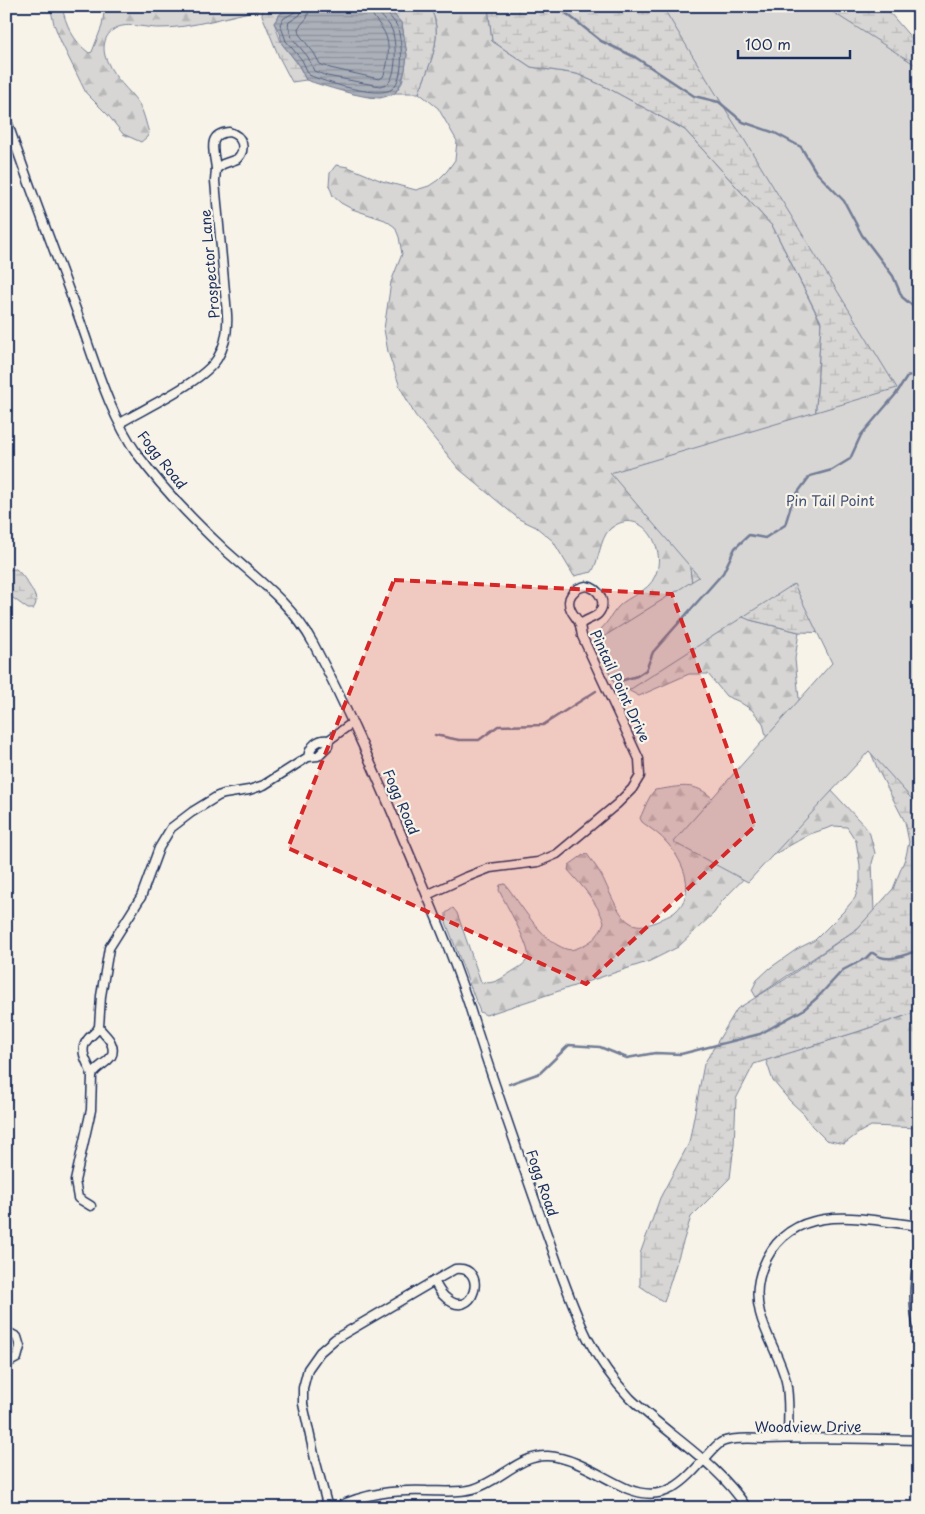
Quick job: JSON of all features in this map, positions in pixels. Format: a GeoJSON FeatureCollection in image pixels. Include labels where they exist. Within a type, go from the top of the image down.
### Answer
{"type":"FeatureCollection","features":[{"type":"Feature","properties":{"kind":"street","name":"Fogg Road"},"geometry":{"type":"LineString","coordinates":[[6,118],[95,362],[120,422],[142,460],[179,502],[220,545],[281,599],[298,620],[323,663],[352,723],[427,895],[466,996],[504,1114],[570,1297],[588,1339],[614,1379],[630,1397],[726,1480],[747,1508]]}},
{"type":"Feature","properties":{"kind":"street","name":"Prospector Lane"},"geometry":{"type":"LineString","coordinates":[[120,422],[198,377],[212,366],[222,349],[226,335],[227,314],[215,181],[216,169],[212,149],[214,140],[223,133],[235,134],[242,143],[241,155],[235,161],[223,164],[216,169]]}},
{"type":"Feature","properties":{"kind":"street","name":"Pintail Point Drive"},"geometry":{"type":"LineString","coordinates":[[427,895],[490,868],[538,862],[552,857],[563,850],[616,804],[637,781],[640,772],[640,758],[582,636],[580,624],[570,607],[570,598],[573,592],[578,588],[589,586],[601,596],[601,607],[595,616],[580,624]]}},
{"type":"Feature","properties":{"kind":"street"},"geometry":{"type":"LineString","coordinates":[[91,1206],[78,1198],[75,1182],[91,1110],[92,1075],[84,1058],[83,1051],[87,1040],[95,1034],[99,1027],[101,996],[109,948],[141,897],[160,848],[171,828],[214,799],[224,794],[249,790],[264,785],[308,756],[318,756],[325,751],[329,740],[352,723]]}},
{"type":"Feature","properties":{"kind":"street"},"geometry":{"type":"LineString","coordinates":[[308,756],[311,746],[323,739],[329,740]]}},
{"type":"Feature","properties":{"kind":"street"},"geometry":{"type":"LineString","coordinates":[[92,1075],[96,1069],[110,1059],[113,1051],[110,1041],[99,1027]]}},
{"type":"Feature","properties":{"kind":"street"},"geometry":{"type":"LineString","coordinates":[[788,1438],[786,1380],[762,1318],[758,1299],[760,1275],[770,1251],[794,1229],[819,1218],[846,1218],[919,1226]]}},
{"type":"Feature","properties":{"kind":"street"},"geometry":{"type":"LineString","coordinates":[[919,1246],[914,1295],[919,1332]]}},
{"type":"Feature","properties":{"kind":"street"},"geometry":{"type":"LineString","coordinates":[[328,1508],[303,1404],[303,1388],[308,1369],[320,1352],[335,1339],[452,1270],[463,1269],[472,1276],[474,1290],[472,1297],[466,1302],[455,1303],[443,1295],[434,1281]]}},
{"type":"Feature","properties":{"kind":"street"},"geometry":{"type":"LineString","coordinates":[[6,1331],[17,1337],[20,1347],[17,1358],[6,1364]]}},
{"type":"Feature","properties":{"kind":"street"},"geometry":{"type":"LineString","coordinates":[[919,1370],[919,1379]]}},
{"type":"Feature","properties":{"kind":"street","name":"Woodview Drive"},"geometry":{"type":"LineString","coordinates":[[335,1508],[367,1495],[385,1492],[474,1489],[490,1482],[519,1463],[536,1457],[545,1456],[563,1459],[635,1492],[653,1494],[679,1485],[689,1477],[719,1444],[727,1440],[788,1438],[919,1440]]}},
{"type":"Feature","properties":{"kind":"highlighted area"},"geometry":{"type":"Polygon","coordinates":[[[394,580],[672,594],[755,826],[586,984],[288,848],[394,580]]]}},
{"type":"Feature","properties":{"kind":"green space"},"geometry":{"type":"Polygon","coordinates":[[[50,6],[62,6],[71,32],[79,44],[89,53],[92,52],[102,26],[105,6],[148,6],[156,9],[162,6],[266,6],[263,9],[170,28],[123,26],[113,30],[107,36],[104,49],[110,68],[135,98],[142,111],[149,133],[141,142],[123,134],[108,115],[86,93],[61,42],[50,6]]]}},
{"type":"Feature","properties":{"kind":"green space"},"geometry":{"type":"Polygon","coordinates":[[[266,6],[295,6],[280,14],[274,23],[282,43],[296,61],[306,80],[292,82],[279,57],[262,15],[263,9],[266,6]]]}},
{"type":"Feature","properties":{"kind":"green space"},"geometry":{"type":"Polygon","coordinates":[[[387,6],[429,6],[434,17],[436,38],[434,49],[419,93],[395,93],[402,83],[407,55],[402,24],[387,6]]]}},
{"type":"Feature","properties":{"kind":"green space"},"geometry":{"type":"Polygon","coordinates":[[[429,6],[488,6],[492,41],[531,67],[577,74],[606,87],[685,130],[773,227],[821,323],[815,426],[698,546],[690,568],[692,583],[750,620],[799,632],[795,659],[802,728],[830,789],[869,831],[875,853],[872,863],[874,911],[858,928],[756,997],[752,990],[757,980],[770,968],[797,949],[815,940],[855,898],[860,881],[860,865],[856,841],[847,827],[834,826],[810,834],[759,863],[722,901],[714,913],[678,947],[650,961],[486,1015],[480,1012],[446,922],[446,913],[453,908],[457,913],[481,982],[489,983],[500,979],[523,965],[528,958],[526,945],[499,890],[500,885],[505,884],[532,921],[557,945],[568,950],[582,946],[596,936],[604,922],[584,888],[568,870],[569,865],[587,854],[602,876],[617,908],[629,922],[636,925],[647,925],[671,915],[682,904],[687,887],[686,878],[679,860],[668,844],[642,822],[640,818],[649,799],[655,790],[686,786],[700,790],[714,800],[767,740],[763,723],[752,710],[726,696],[708,674],[689,674],[639,696],[626,689],[598,640],[599,631],[622,603],[648,586],[655,576],[658,552],[648,532],[640,525],[630,522],[620,523],[606,534],[592,572],[574,576],[553,541],[536,527],[519,519],[459,469],[415,415],[400,387],[388,352],[384,329],[391,282],[402,254],[399,237],[395,227],[385,220],[352,209],[341,203],[333,196],[329,185],[330,173],[336,165],[348,167],[382,181],[416,190],[429,186],[438,180],[455,160],[457,141],[438,108],[419,93],[431,61],[436,38],[434,17],[429,6]]]}},
{"type":"Feature","properties":{"kind":"green space"},"geometry":{"type":"Polygon","coordinates":[[[488,6],[884,6],[919,47],[919,1011],[754,1064],[736,1099],[730,1178],[691,1217],[664,1302],[640,1286],[640,1254],[660,1198],[689,1143],[704,1064],[737,1009],[784,980],[858,928],[893,889],[906,856],[909,842],[905,822],[878,770],[870,750],[833,633],[799,632],[750,620],[718,607],[692,583],[690,568],[698,546],[815,426],[821,322],[773,227],[685,130],[606,87],[577,74],[531,67],[492,41],[488,6]]]}},
{"type":"Feature","properties":{"kind":"green space","name":"Pin Tail Point"},"geometry":{"type":"Polygon","coordinates":[[[662,6],[823,6],[919,67],[919,807],[869,751],[748,882],[673,842],[832,663],[794,584],[620,696],[595,642],[699,577],[610,473],[897,388],[662,6]]]}},
{"type":"Feature","properties":{"kind":"green space"},"geometry":{"type":"Polygon","coordinates":[[[16,569],[25,579],[36,598],[33,609],[28,609],[6,593],[6,570],[16,569]]]}},
{"type":"Feature","properties":{"kind":"green space"},"geometry":{"type":"Polygon","coordinates":[[[919,1011],[919,1128],[871,1126],[844,1144],[826,1140],[773,1081],[766,1060],[919,1011]]]}},
{"type":"Feature","properties":{"kind":"water"},"geometry":{"type":"Polygon","coordinates":[[[295,6],[387,6],[402,24],[407,55],[401,83],[395,93],[380,98],[363,96],[306,80],[298,63],[282,44],[280,33],[274,23],[280,14],[295,6]]]}},
{"type":"Feature","properties":{"kind":"waterway"},"geometry":{"type":"LineString","coordinates":[[557,6],[601,41],[635,57],[694,96],[719,102],[743,122],[775,133],[801,147],[816,172],[844,201],[862,235],[893,276],[902,297],[914,307],[919,322]]}},
{"type":"Feature","properties":{"kind":"waterway"},"geometry":{"type":"LineString","coordinates":[[617,682],[637,676],[646,670],[653,652],[723,573],[735,548],[749,535],[765,538],[785,525],[793,499],[810,476],[832,470],[850,459],[861,435],[896,394],[907,377],[919,372]]}},
{"type":"Feature","properties":{"kind":"waterway"},"geometry":{"type":"LineString","coordinates":[[435,735],[459,740],[479,740],[498,726],[543,725],[596,691]]}},
{"type":"Feature","properties":{"kind":"waterway"},"geometry":{"type":"LineString","coordinates":[[509,1084],[540,1073],[569,1045],[600,1047],[627,1058],[655,1053],[681,1054],[760,1034],[803,1010],[843,970],[866,958],[871,953],[884,958],[890,958],[919,950]]}}]}
